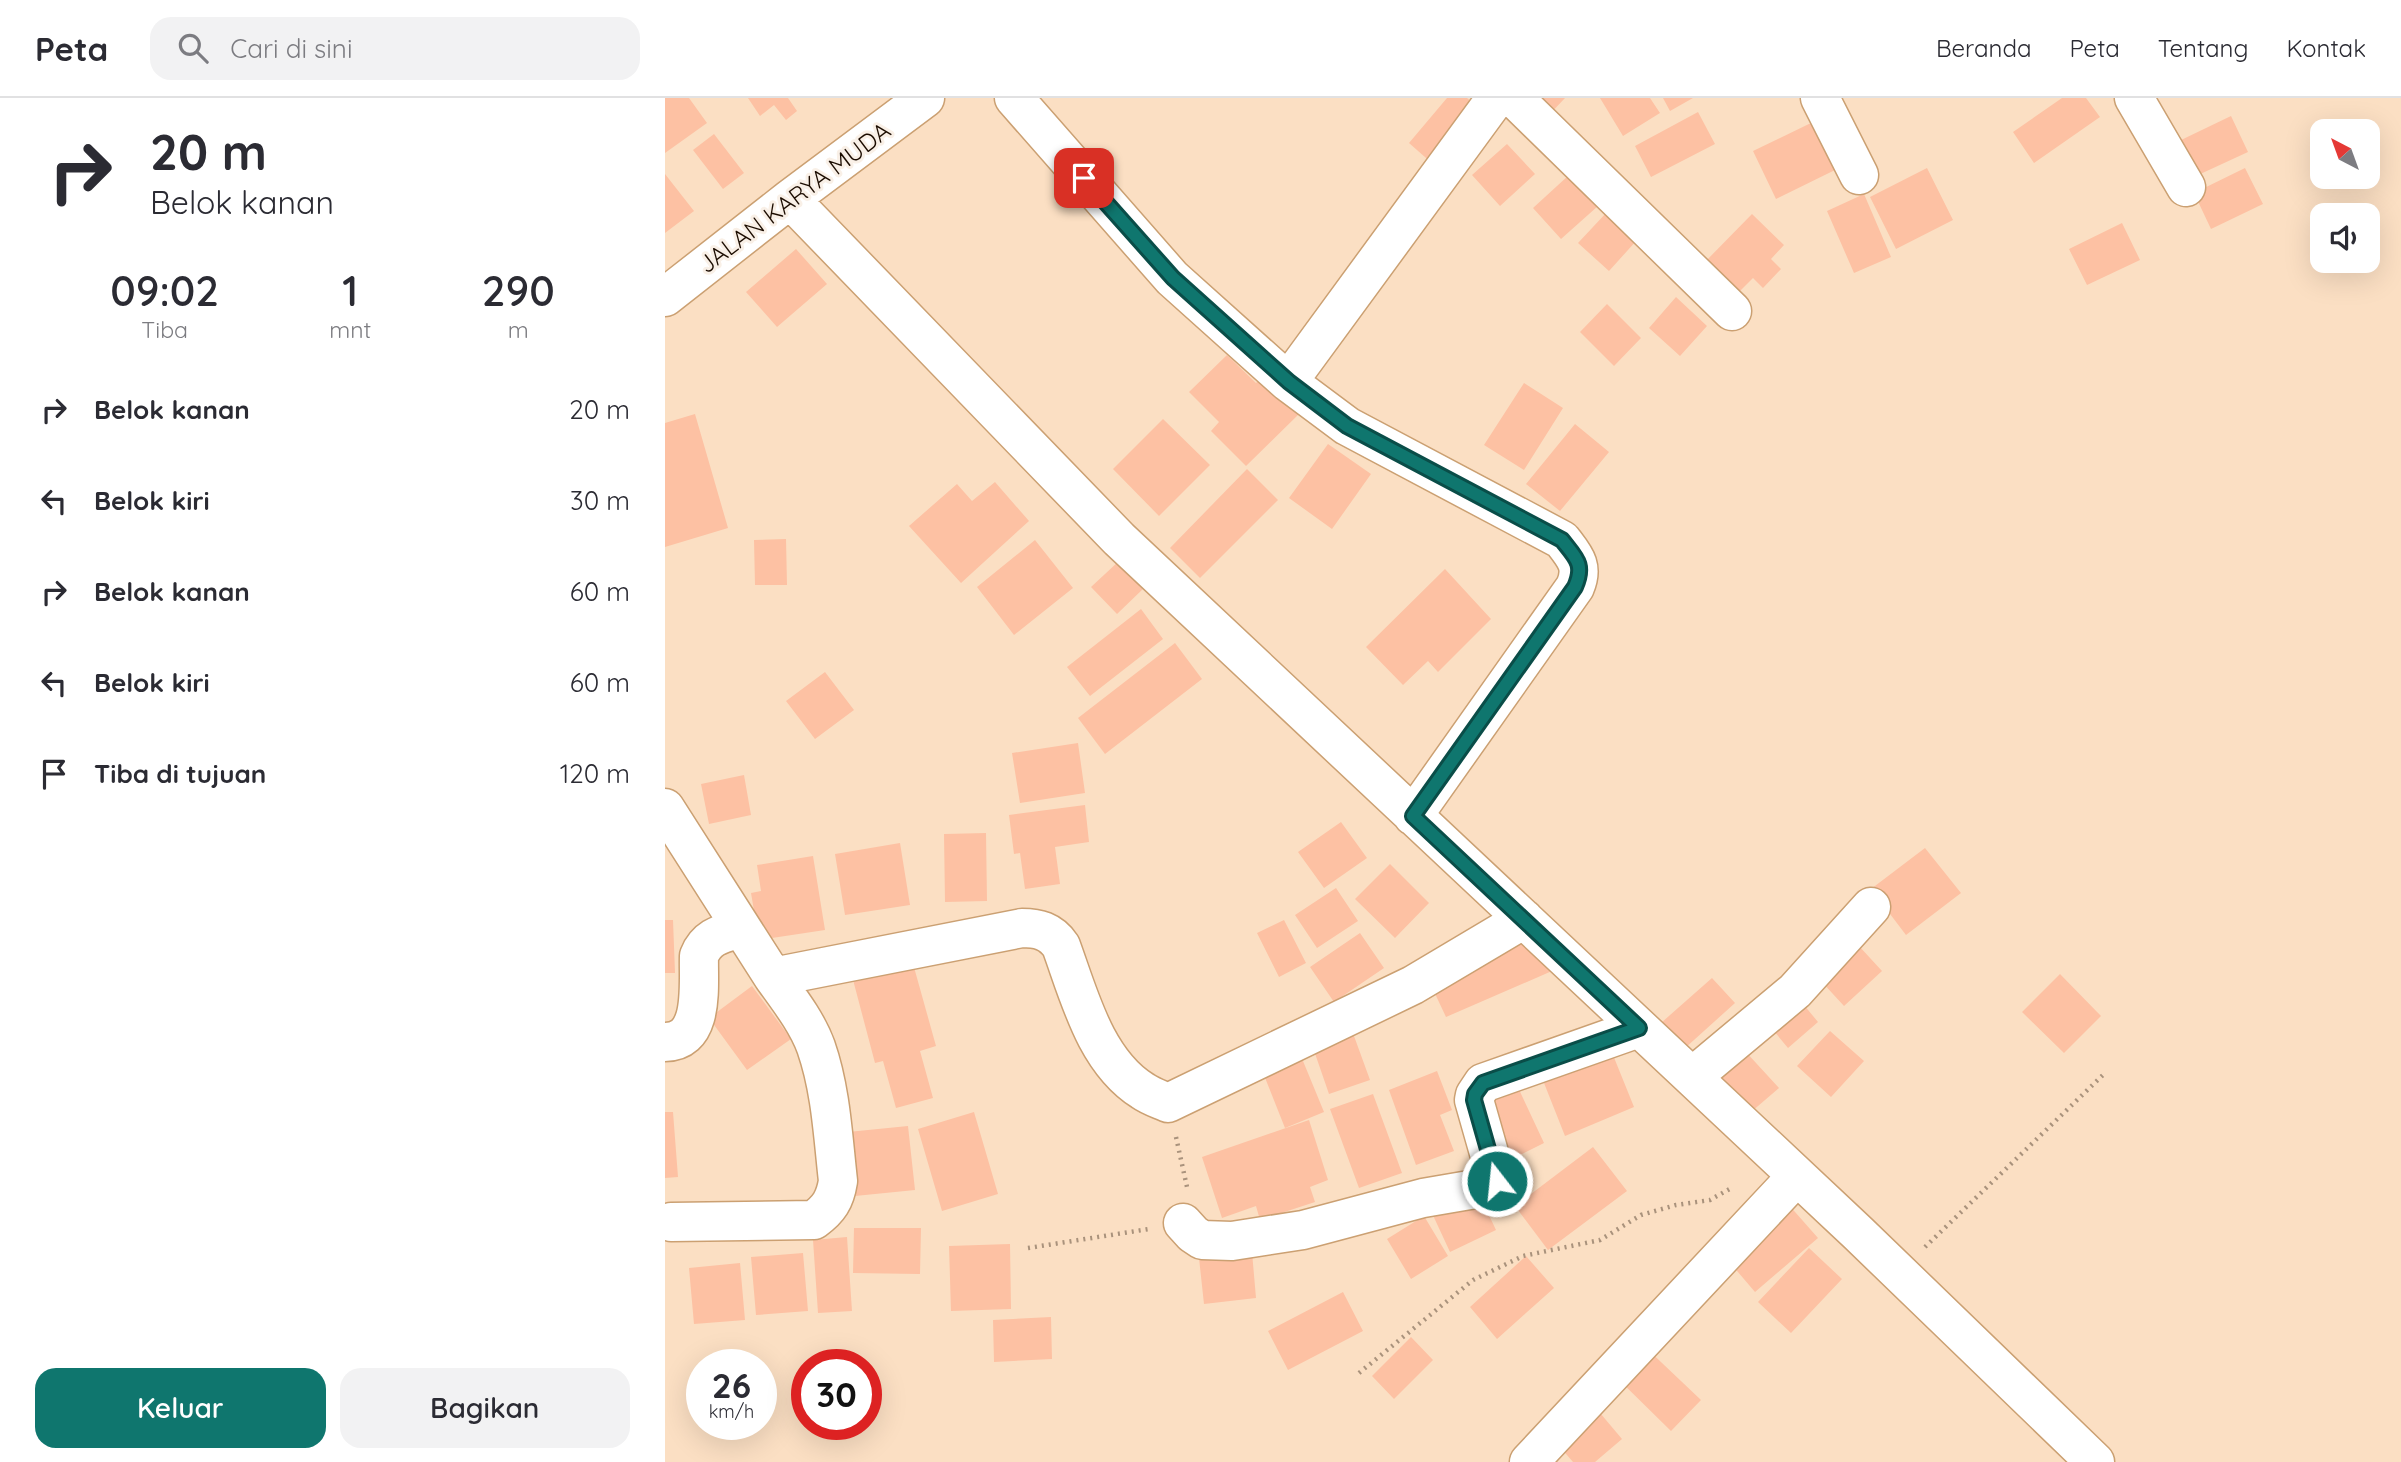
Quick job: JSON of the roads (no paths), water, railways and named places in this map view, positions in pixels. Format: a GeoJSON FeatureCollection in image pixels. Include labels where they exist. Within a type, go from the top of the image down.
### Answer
{"type":"FeatureCollection","features":[{"type":"Feature","properties":{"kind":"street","name":"JALAN KARYA MUDA"},"geometry":{"type":"LineString","coordinates":[[665,297],[925,98]]}},
{"type":"Feature","properties":{"kind":"street"},"geometry":{"type":"LineString","coordinates":[[1014,98],[1173,278],[1289,382],[1347,426],[1562,540],[1580,568],[1575,587],[1413,816]]}},
{"type":"Feature","properties":{"kind":"street"},"geometry":{"type":"LineString","coordinates":[[1289,382],[1496,98]]}},
{"type":"Feature","properties":{"kind":"street"},"geometry":{"type":"LineString","coordinates":[[1514,98],[1732,311]]}},
{"type":"Feature","properties":{"kind":"street"},"geometry":{"type":"LineString","coordinates":[[1820,98],[1860,174]]}},
{"type":"Feature","properties":{"kind":"street"},"geometry":{"type":"LineString","coordinates":[[2134,98],[2186,187]]}},
{"type":"Feature","properties":{"kind":"street"},"geometry":{"type":"LineString","coordinates":[[790,199],[1119,539],[1786,1165],[2095,1462]]}},
{"type":"Feature","properties":{"kind":"street"},"geometry":{"type":"LineString","coordinates":[[665,808],[796,1010],[815,1045],[828,1092],[838,1181],[830,1207],[814,1220],[671,1222]]}},
{"type":"Feature","properties":{"kind":"street"},"geometry":{"type":"LineString","coordinates":[[1692,1077],[1795,991],[1871,906]]}},
{"type":"Feature","properties":{"kind":"street"},"geometry":{"type":"LineString","coordinates":[[773,977],[1022,928],[1045,931],[1055,937],[1061,946],[1087,1015],[1106,1053],[1124,1076],[1143,1091],[1167,1102],[1413,985],[1524,919]]}},
{"type":"Feature","properties":{"kind":"street"},"geometry":{"type":"LineString","coordinates":[[665,1042],[674,1042],[686,1035],[693,1024],[697,1011],[699,956],[703,947],[716,935],[741,928]]}},
{"type":"Feature","properties":{"kind":"street"},"geometry":{"type":"LineString","coordinates":[[1183,1223],[1202,1240],[1231,1241],[1303,1230],[1423,1198],[1493,1186],[1497,1181],[1474,1100],[1478,1088],[1483,1083],[1639,1028]]}},
{"type":"Feature","properties":{"kind":"street"},"geometry":{"type":"LineString","coordinates":[[1529,1462],[1786,1165]]}}]}
